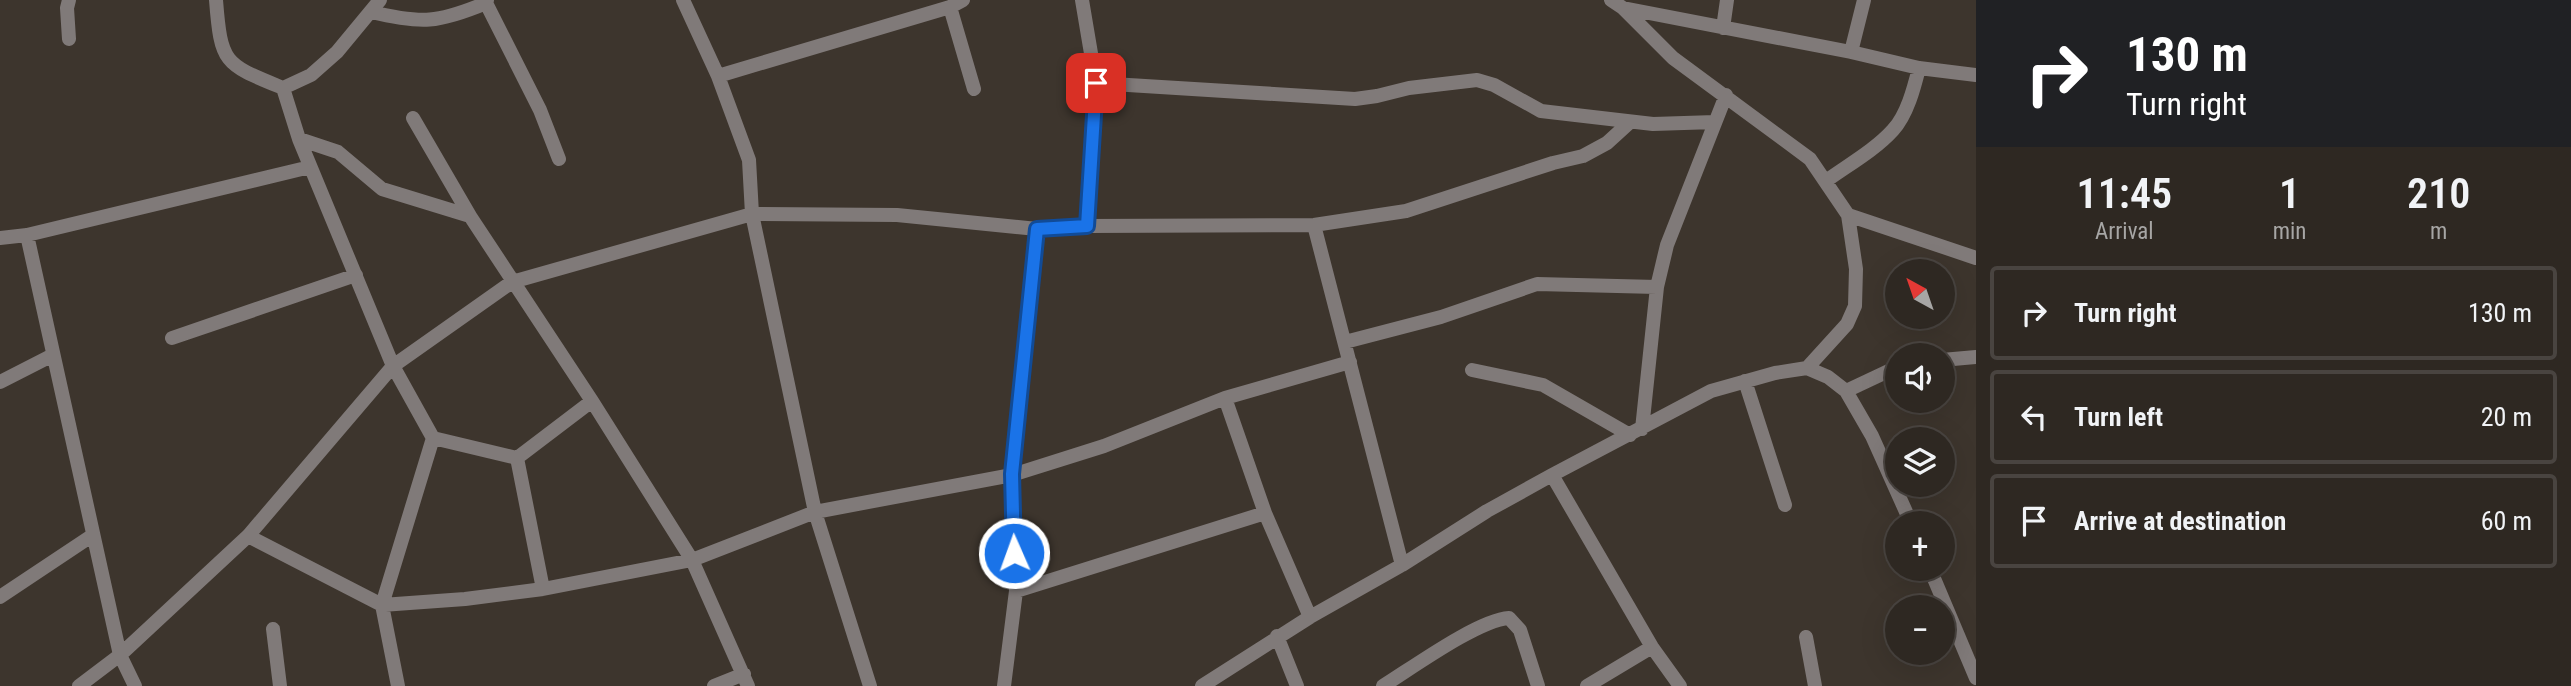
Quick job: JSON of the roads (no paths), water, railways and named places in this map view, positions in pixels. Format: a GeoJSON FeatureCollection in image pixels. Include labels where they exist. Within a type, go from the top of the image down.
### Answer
{"type":"FeatureCollection","features":[{"type":"Feature","properties":{"kind":"street"},"geometry":{"type":"LineString","coordinates":[[69,0],[69,40]]}},
{"type":"Feature","properties":{"kind":"street"},"geometry":{"type":"LineString","coordinates":[[216,0],[220,43],[230,62],[246,73],[283,88],[311,75],[337,52],[376,6],[418,21],[451,18],[486,1],[540,110],[559,159]]}},
{"type":"Feature","properties":{"kind":"street"},"geometry":{"type":"LineString","coordinates":[[683,0],[718,76],[749,160],[752,214],[815,512],[870,686]]}},
{"type":"Feature","properties":{"kind":"street"},"geometry":{"type":"LineString","coordinates":[[1083,0],[1096,83],[1087,226]]}},
{"type":"Feature","properties":{"kind":"street"},"geometry":{"type":"LineString","coordinates":[[1723,28],[1727,0]]}},
{"type":"Feature","properties":{"kind":"street"},"geometry":{"type":"LineString","coordinates":[[1851,52],[1864,0]]}},
{"type":"Feature","properties":{"kind":"street"},"geometry":{"type":"LineString","coordinates":[[718,76],[956,4],[974,89]]}},
{"type":"Feature","properties":{"kind":"street"},"geometry":{"type":"LineString","coordinates":[[1617,4],[1919,68],[1976,75]]}},
{"type":"Feature","properties":{"kind":"street"},"geometry":{"type":"LineString","coordinates":[[1617,4],[1673,58],[1810,159],[1848,215],[1856,269],[1855,306],[1847,324],[1808,368]]}},
{"type":"Feature","properties":{"kind":"street"},"geometry":{"type":"LineString","coordinates":[[1826,181],[1873,148],[1895,128],[1912,92],[1919,68]]}},
{"type":"Feature","properties":{"kind":"street"},"geometry":{"type":"LineString","coordinates":[[1096,83],[1354,99],[1409,88],[1477,80],[1541,111],[1653,124],[1715,122]]}},
{"type":"Feature","properties":{"kind":"street"},"geometry":{"type":"LineString","coordinates":[[283,88],[310,167],[393,366],[433,438],[382,605],[398,686]]}},
{"type":"Feature","properties":{"kind":"street"},"geometry":{"type":"LineString","coordinates":[[1636,432],[1657,287],[1667,245],[1726,96]]}},
{"type":"Feature","properties":{"kind":"street"},"geometry":{"type":"LineString","coordinates":[[413,118],[470,216],[592,401],[692,560],[746,680],[713,686]]}},
{"type":"Feature","properties":{"kind":"street"},"geometry":{"type":"LineString","coordinates":[[79,686],[120,655],[248,536],[393,366],[512,282],[752,214],[897,215],[1037,229],[1087,226],[1314,225],[1406,211],[1540,167],[1583,156],[1607,143],[1630,122]]}},
{"type":"Feature","properties":{"kind":"street"},"geometry":{"type":"LineString","coordinates":[[299,139],[338,152],[382,189],[470,216]]}},
{"type":"Feature","properties":{"kind":"street"},"geometry":{"type":"LineString","coordinates":[[0,238],[27,235],[310,167]]}},
{"type":"Feature","properties":{"kind":"street"},"geometry":{"type":"LineString","coordinates":[[1848,215],[1976,258]]}},
{"type":"Feature","properties":{"kind":"street"},"geometry":{"type":"LineString","coordinates":[[1314,225],[1402,565]]}},
{"type":"Feature","properties":{"kind":"street"},"geometry":{"type":"LineString","coordinates":[[1004,686],[1016,591],[1012,474],[1037,229]]}},
{"type":"Feature","properties":{"kind":"street"},"geometry":{"type":"LineString","coordinates":[[27,235],[120,655],[135,686]]}},
{"type":"Feature","properties":{"kind":"street"},"geometry":{"type":"LineString","coordinates":[[172,338],[356,275]]}},
{"type":"Feature","properties":{"kind":"street"},"geometry":{"type":"LineString","coordinates":[[1345,342],[1441,317],[1537,284],[1657,287]]}},
{"type":"Feature","properties":{"kind":"street"},"geometry":{"type":"LineString","coordinates":[[0,382],[53,355]]}},
{"type":"Feature","properties":{"kind":"street"},"geometry":{"type":"LineString","coordinates":[[1955,359],[1976,357]]}},
{"type":"Feature","properties":{"kind":"street"},"geometry":{"type":"LineString","coordinates":[[248,536],[382,605],[465,599],[543,589],[692,560],[815,512],[1012,474],[1104,446],[1225,398],[1350,362]]}},
{"type":"Feature","properties":{"kind":"street"},"geometry":{"type":"LineString","coordinates":[[1202,686],[1277,636],[1402,565],[1487,511],[1710,391],[1745,381],[1808,368],[1828,377],[1846,391],[1872,436],[1905,511]]}},
{"type":"Feature","properties":{"kind":"street"},"geometry":{"type":"LineString","coordinates":[[1472,370],[1543,385],[1636,432]]}},
{"type":"Feature","properties":{"kind":"street"},"geometry":{"type":"LineString","coordinates":[[1846,391],[1885,373]]}},
{"type":"Feature","properties":{"kind":"street"},"geometry":{"type":"LineString","coordinates":[[1745,381],[1785,505]]}},
{"type":"Feature","properties":{"kind":"street"},"geometry":{"type":"LineString","coordinates":[[1225,398],[1265,513],[1310,617]]}},
{"type":"Feature","properties":{"kind":"street"},"geometry":{"type":"LineString","coordinates":[[517,458],[592,401]]}},
{"type":"Feature","properties":{"kind":"street"},"geometry":{"type":"LineString","coordinates":[[433,438],[517,458]]}},
{"type":"Feature","properties":{"kind":"street"},"geometry":{"type":"LineString","coordinates":[[517,458],[543,589]]}},
{"type":"Feature","properties":{"kind":"street"},"geometry":{"type":"LineString","coordinates":[[1552,475],[1652,647],[1679,686]]}},
{"type":"Feature","properties":{"kind":"street"},"geometry":{"type":"LineString","coordinates":[[1016,591],[1265,513]]}},
{"type":"Feature","properties":{"kind":"street"},"geometry":{"type":"LineString","coordinates":[[0,597],[93,535]]}},
{"type":"Feature","properties":{"kind":"street"},"geometry":{"type":"LineString","coordinates":[[1935,581],[1976,678]]}},
{"type":"Feature","properties":{"kind":"street"},"geometry":{"type":"LineString","coordinates":[[1382,686],[1480,626],[1509,618],[1520,630],[1538,686]]}},
{"type":"Feature","properties":{"kind":"street"},"geometry":{"type":"LineString","coordinates":[[273,629],[280,686]]}},
{"type":"Feature","properties":{"kind":"street"},"geometry":{"type":"LineString","coordinates":[[1277,636],[1297,686]]}},
{"type":"Feature","properties":{"kind":"street"},"geometry":{"type":"LineString","coordinates":[[1806,637],[1815,686]]}},
{"type":"Feature","properties":{"kind":"street"},"geometry":{"type":"LineString","coordinates":[[1587,686],[1652,647]]}}]}
